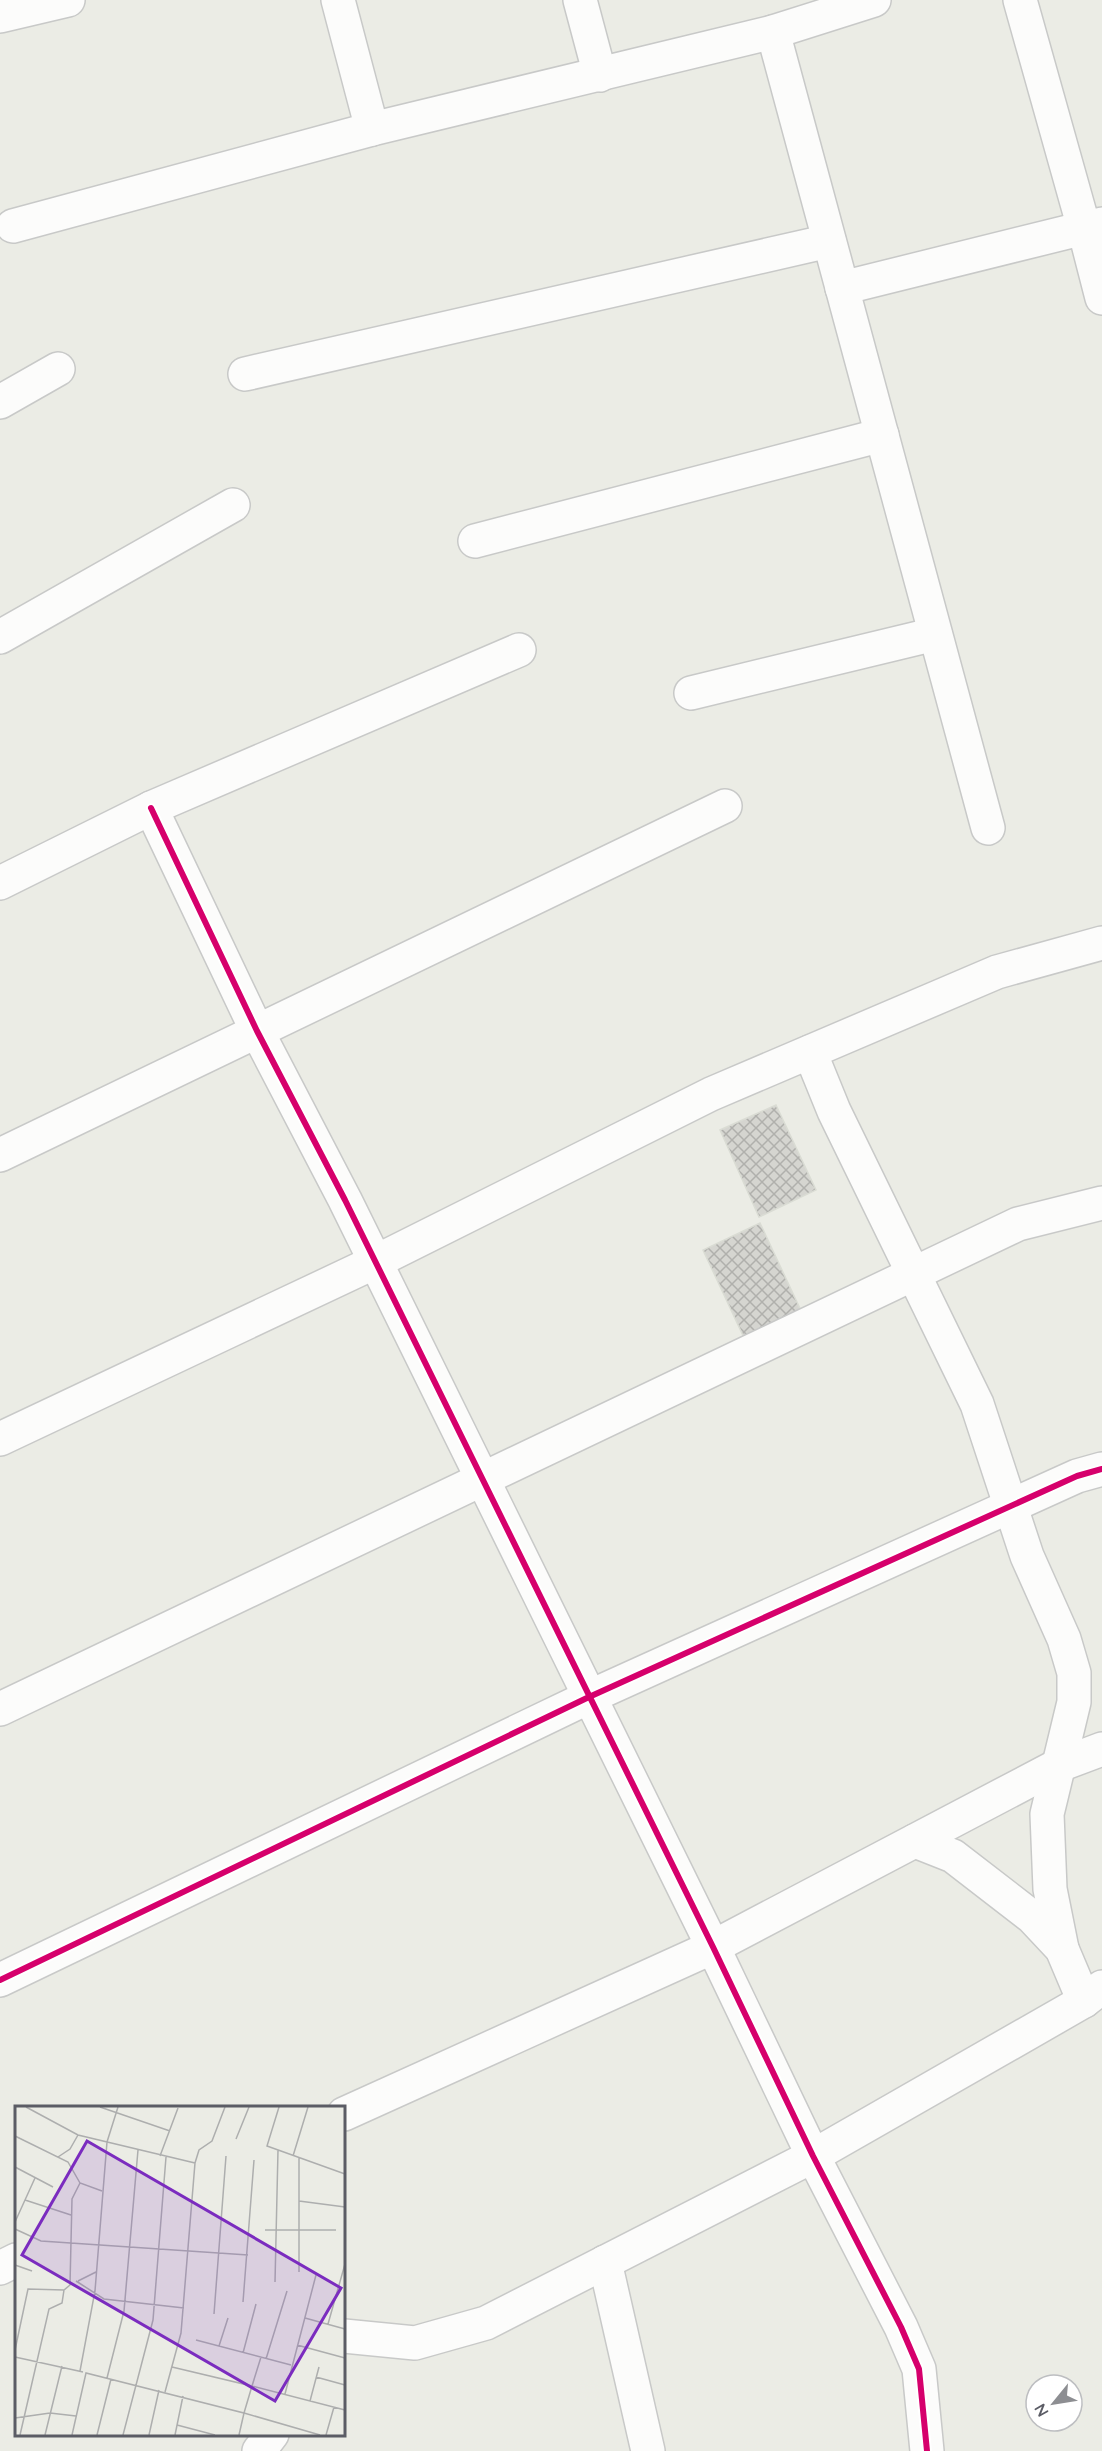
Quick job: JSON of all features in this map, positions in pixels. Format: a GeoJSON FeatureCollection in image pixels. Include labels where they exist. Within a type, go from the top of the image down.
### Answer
{"type":"FeatureCollection","features":[{"type":"Feature","properties":{"kind":"street"},"geometry":{"type":"LineString","coordinates":[[0,16],[68,0]]}},
{"type":"Feature","properties":{"kind":"street"},"geometry":{"type":"LineString","coordinates":[[338,0],[372,129]]}},
{"type":"Feature","properties":{"kind":"street"},"geometry":{"type":"LineString","coordinates":[[580,0],[600,75]]}},
{"type":"Feature","properties":{"kind":"street"},"geometry":{"type":"LineString","coordinates":[[13,226],[372,129],[773,32],[874,0]]}},
{"type":"Feature","properties":{"kind":"street"},"geometry":{"type":"LineString","coordinates":[[1020,0],[1093,226],[1102,298]]}},
{"type":"Feature","properties":{"kind":"street"},"geometry":{"type":"LineString","coordinates":[[773,32],[988,828]]}},
{"type":"Feature","properties":{"kind":"street"},"geometry":{"type":"LineString","coordinates":[[842,288],[1093,226]]}},
{"type":"Feature","properties":{"kind":"street"},"geometry":{"type":"LineString","coordinates":[[245,374],[829,241]]}},
{"type":"Feature","properties":{"kind":"street"},"geometry":{"type":"LineString","coordinates":[[0,402],[58,369]]}},
{"type":"Feature","properties":{"kind":"street"},"geometry":{"type":"LineString","coordinates":[[475,541],[882,435]]}},
{"type":"Feature","properties":{"kind":"street"},"geometry":{"type":"LineString","coordinates":[[0,637],[233,505]]}},
{"type":"Feature","properties":{"kind":"street"},"geometry":{"type":"LineString","coordinates":[[691,693],[935,634]]}},
{"type":"Feature","properties":{"kind":"street"},"geometry":{"type":"LineString","coordinates":[[0,883],[152,808],[519,650]]}},
{"type":"Feature","properties":{"kind":"street"},"geometry":{"type":"LineString","coordinates":[[0,1155],[725,806]]}},
{"type":"Feature","properties":{"kind":"street"},"geometry":{"type":"LineString","coordinates":[[152,808],[258,1030],[483,1480],[713,1947],[813,2156],[901,2327],[919,2369],[927,2451]]}},
{"type":"Feature","properties":{"kind":"street"},"geometry":{"type":"LineString","coordinates":[[0,1439],[375,1262],[711,1094],[997,972],[1102,943]]}},
{"type":"Feature","properties":{"kind":"street"},"geometry":{"type":"LineString","coordinates":[[810,1052],[834,1111],[978,1404],[1010,1507],[1040,1587],[1064,1639],[1074,1673],[1074,1702],[1047,1814],[1050,1889],[1062,1949]]}},
{"type":"Feature","properties":{"kind":"street"},"geometry":{"type":"LineString","coordinates":[[0,1709],[1018,1224],[1102,1203]]}},
{"type":"Feature","properties":{"kind":"street"},"geometry":{"type":"LineString","coordinates":[[0,1980],[589,1697],[1077,1476],[1102,1469]]}},
{"type":"Feature","properties":{"kind":"street"},"geometry":{"type":"LineString","coordinates":[[345,2114],[713,1947],[1057,1766],[1102,1749]]}},
{"type":"Feature","properties":{"kind":"street"},"geometry":{"type":"LineString","coordinates":[[345,2336],[415,2343],[486,2323],[813,2156],[1093,1994],[1062,1949],[1032,1917],[953,1856],[915,1841]]}},
{"type":"Feature","properties":{"kind":"street"},"geometry":{"type":"LineString","coordinates":[[0,2268],[15,2260]]}},
{"type":"Feature","properties":{"kind":"street"},"geometry":{"type":"LineString","coordinates":[[605,2262],[648,2451]]}},
{"type":"Feature","properties":{"kind":"street"},"geometry":{"type":"LineString","coordinates":[[260,2451],[271,2436]]}},
{"type":"Feature","properties":{"kind":"building"},"geometry":{"type":"Polygon","coordinates":[[[776,1105],[816,1190],[759,1217],[720,1130],[776,1105]]]}},
{"type":"Feature","properties":{"kind":"building"},"geometry":{"type":"Polygon","coordinates":[[[760,1223],[803,1315],[746,1342],[703,1250],[760,1223]]]}},
{"type":"Feature","properties":{"kind":"cycle path"},"geometry":{"type":"LineString","coordinates":[[151,808],[257,1031],[345,1200],[713,1947],[813,2156],[901,2327],[919,2369],[927,2451]]}},
{"type":"Feature","properties":{"kind":"cycle path"},"geometry":{"type":"LineString","coordinates":[[0,1980],[589,1697],[1077,1476],[1102,1469]]}}]}
